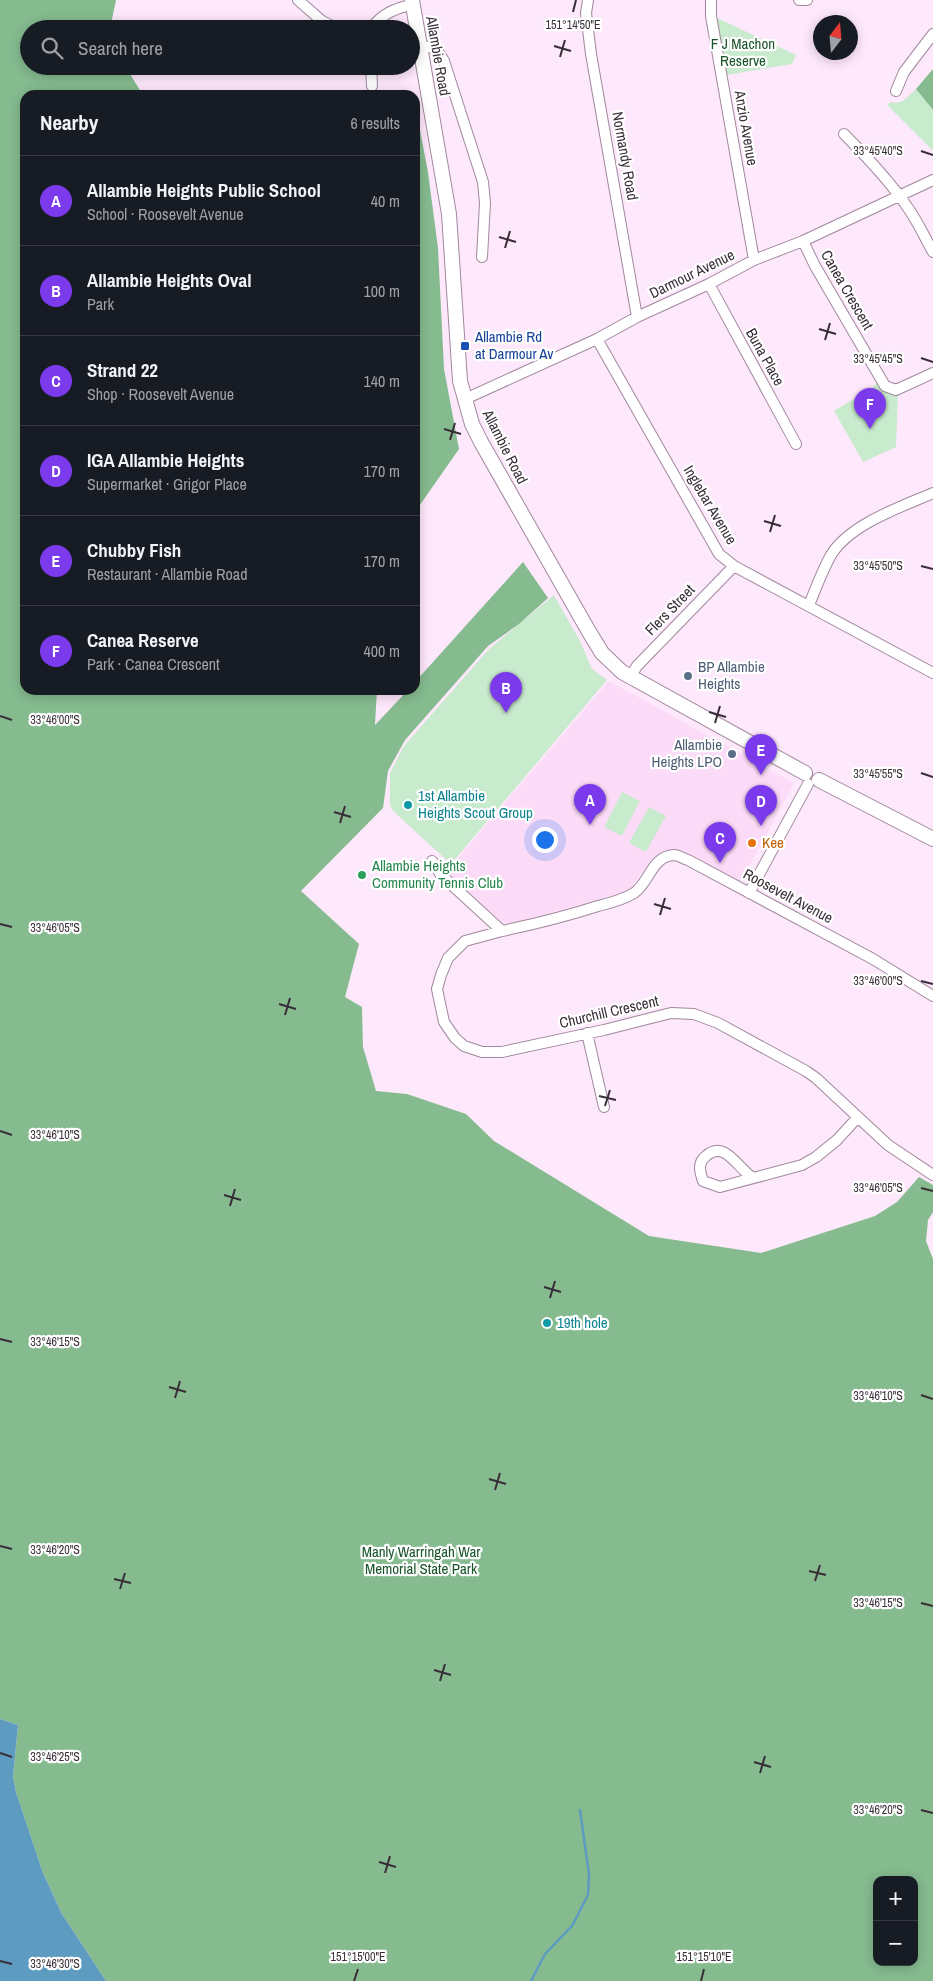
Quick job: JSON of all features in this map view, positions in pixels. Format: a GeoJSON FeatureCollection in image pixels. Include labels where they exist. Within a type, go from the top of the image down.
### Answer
{"type":"FeatureCollection","features":[{"type":"Feature","properties":{"kind":"main road","name":"Allambie Road"},"geometry":{"type":"LineString","coordinates":[[413,2],[416,20]]}},
{"type":"Feature","properties":{"kind":"main road","name":"Allambie Road"},"geometry":{"type":"LineString","coordinates":[[420,46],[449,214],[458,364],[472,424],[602,653],[611,663],[630,677],[811,779],[933,839]]}},
{"type":"Feature","properties":{"kind":"street"},"geometry":{"type":"LineString","coordinates":[[298,0],[313,14],[323,20]]}},
{"type":"Feature","properties":{"kind":"street","name":"Normandy Road"},"geometry":{"type":"LineString","coordinates":[[588,0],[586,13],[591,54],[637,317]]}},
{"type":"Feature","properties":{"kind":"street","name":"Anzio Avenue"},"geometry":{"type":"LineString","coordinates":[[711,0],[711,16],[754,260]]}},
{"type":"Feature","properties":{"kind":"street"},"geometry":{"type":"LineString","coordinates":[[799,0],[807,0]]}},
{"type":"Feature","properties":{"kind":"street"},"geometry":{"type":"LineString","coordinates":[[378,20],[389,12],[413,2]]}},
{"type":"Feature","properties":{"kind":"street"},"geometry":{"type":"LineString","coordinates":[[896,91],[904,72],[933,34]]}},
{"type":"Feature","properties":{"kind":"street"},"geometry":{"type":"LineString","coordinates":[[420,46],[431,46],[440,53],[444,61],[483,182],[485,203],[482,257]]}},
{"type":"Feature","properties":{"kind":"street"},"geometry":{"type":"LineString","coordinates":[[371,75],[372,86]]}},
{"type":"Feature","properties":{"kind":"street"},"geometry":{"type":"LineString","coordinates":[[844,134],[900,197],[933,252]]}},
{"type":"Feature","properties":{"kind":"street","name":"Darmour Avenue"},"geometry":{"type":"LineString","coordinates":[[465,399],[597,339],[637,317],[754,260],[803,241],[933,180]]}},
{"type":"Feature","properties":{"kind":"street","name":"Canea Crescent"},"geometry":{"type":"LineString","coordinates":[[803,241],[815,266],[886,386],[896,390],[933,373]]}},
{"type":"Feature","properties":{"kind":"street","name":"Buna Place"},"geometry":{"type":"LineString","coordinates":[[708,284],[796,444]]}},
{"type":"Feature","properties":{"kind":"street","name":"Inglebar Avenue"},"geometry":{"type":"LineString","coordinates":[[597,339],[719,554],[734,566],[933,673]]}},
{"type":"Feature","properties":{"kind":"street"},"geometry":{"type":"LineString","coordinates":[[809,605],[820,576],[832,554],[847,536],[886,514],[933,493]]}},
{"type":"Feature","properties":{"kind":"street","name":"Flers Street"},"geometry":{"type":"LineString","coordinates":[[630,677],[637,666],[734,566]]}},
{"type":"Feature","properties":{"kind":"street"},"geometry":{"type":"LineString","coordinates":[[749,894],[811,779]]}},
{"type":"Feature","properties":{"kind":"street","name":"Roosevelt Avenue"},"geometry":{"type":"LineString","coordinates":[[502,931],[571,915],[620,900],[634,893],[643,885],[648,873],[662,859],[674,855],[688,860],[874,959],[933,996]]}},
{"type":"Feature","properties":{"kind":"street"},"geometry":{"type":"LineString","coordinates":[[432,861],[441,875],[502,931]]}},
{"type":"Feature","properties":{"kind":"street","name":"Churchill Crescent"},"geometry":{"type":"LineString","coordinates":[[502,931],[465,941],[448,958],[437,989],[444,1022],[455,1038],[464,1046],[482,1052],[502,1052],[671,1013],[694,1014],[718,1023],[806,1071],[888,1145],[933,1175]]}},
{"type":"Feature","properties":{"kind":"street"},"geometry":{"type":"LineString","coordinates":[[587,1033],[604,1107]]}},
{"type":"Feature","properties":{"kind":"street"},"geometry":{"type":"LineString","coordinates":[[753,1178],[744,1172],[732,1157],[725,1152],[716,1151],[707,1155],[702,1160],[700,1170],[703,1181],[720,1187],[802,1165],[816,1157],[837,1140],[858,1117]]}},
{"type":"Feature","properties":{"kind":"shaded area"},"geometry":{"type":"Polygon","coordinates":[[[609,681],[794,783],[741,881],[681,850],[653,857],[628,891],[506,925],[446,872],[609,681]]]}},
{"type":"Feature","properties":{"kind":"green space","name":"Manly Warringah War Memorial State Park"},"geometry":{"type":"Polygon","coordinates":[[[0,0],[116,0],[112,20],[20,20],[20,75],[131,75],[140,90],[20,90],[20,695],[377,695],[375,725],[403,695],[420,695],[420,676],[523,562],[548,598],[519,624],[488,646],[405,740],[388,771],[383,808],[301,891],[359,944],[345,997],[362,1007],[363,1047],[376,1091],[407,1094],[466,1114],[494,1141],[649,1236],[761,1253],[875,1216],[897,1202],[919,1177],[933,1185],[933,1212],[928,1220],[926,1241],[933,1259],[933,1981],[106,1981],[62,1914],[43,1873],[16,1792],[13,1777],[18,1725],[0,1719],[0,0]]]}},
{"type":"Feature","properties":{"kind":"green space","name":"F J Machon Reserve"},"geometry":{"type":"Polygon","coordinates":[[[717,18],[796,55],[792,64],[726,75],[717,18]]]}},
{"type":"Feature","properties":{"kind":"green space"},"geometry":{"type":"Polygon","coordinates":[[[933,69],[933,110],[916,89],[933,69]]]}},
{"type":"Feature","properties":{"kind":"green space"},"geometry":{"type":"Polygon","coordinates":[[[916,89],[933,110],[933,151],[887,105],[891,102],[902,101],[916,89]]]}},
{"type":"Feature","properties":{"kind":"green space"},"geometry":{"type":"Polygon","coordinates":[[[420,130],[428,172],[438,248],[444,369],[459,449],[420,505],[420,130]]]}},
{"type":"Feature","properties":{"kind":"green space"},"geometry":{"type":"Polygon","coordinates":[[[877,382],[898,392],[896,447],[863,462],[834,411],[873,387],[877,382]]]}},
{"type":"Feature","properties":{"kind":"green space"},"geometry":{"type":"Polygon","coordinates":[[[554,595],[580,641],[592,669],[607,680],[451,864],[393,811],[390,805],[390,773],[404,746],[489,649],[554,595]]]}},
{"type":"Feature","properties":{"kind":"green space"},"geometry":{"type":"Polygon","coordinates":[[[622,792],[640,801],[622,836],[604,827],[622,792]]]}},
{"type":"Feature","properties":{"kind":"green space"},"geometry":{"type":"Polygon","coordinates":[[[649,807],[666,816],[646,852],[629,843],[649,807]]]}},
{"type":"Feature","properties":{"kind":"water"},"geometry":{"type":"Polygon","coordinates":[[[0,1719],[18,1725],[13,1777],[16,1792],[43,1873],[62,1914],[106,1981],[0,1981],[0,1719]]]}},
{"type":"Feature","properties":{"kind":"waterway"},"geometry":{"type":"LineString","coordinates":[[531,1981],[545,1954],[572,1926],[588,1895],[589,1874],[580,1810]]}},
{"type":"Feature","properties":{"kind":"place","name":"Allambie Rd at Darmour Av"},"geometry":{"type":"Point","coordinates":[465,346]}},
{"type":"Feature","properties":{"kind":"place","name":"Canea Reserve"},"geometry":{"type":"Point","coordinates":[870,429]}},
{"type":"Feature","properties":{"kind":"place","name":"BP Allambie Heights"},"geometry":{"type":"Point","coordinates":[688,676]}},
{"type":"Feature","properties":{"kind":"place","name":"Allambie Heights Oval"},"geometry":{"type":"Point","coordinates":[506,713]}},
{"type":"Feature","properties":{"kind":"place","name":"Allambie Heights LPO"},"geometry":{"type":"Point","coordinates":[732,754]}},
{"type":"Feature","properties":{"kind":"place","name":"Chubby Fish"},"geometry":{"type":"Point","coordinates":[761,775]}},
{"type":"Feature","properties":{"kind":"place","name":"1st Allambie Heights Scout Group"},"geometry":{"type":"Point","coordinates":[408,805]}},
{"type":"Feature","properties":{"kind":"place","name":"Allambie Heights Public School"},"geometry":{"type":"Point","coordinates":[590,825]}},
{"type":"Feature","properties":{"kind":"place","name":"IGA Allambie Heights"},"geometry":{"type":"Point","coordinates":[761,826]}},
{"type":"Feature","properties":{"kind":"place","name":"Kee"},"geometry":{"type":"Point","coordinates":[752,843]}},
{"type":"Feature","properties":{"kind":"place","name":"Strand 22"},"geometry":{"type":"Point","coordinates":[720,863]}},
{"type":"Feature","properties":{"kind":"place","name":"Allambie Heights Community Tennis Club"},"geometry":{"type":"Point","coordinates":[362,875]}},
{"type":"Feature","properties":{"kind":"place","name":"19th hole"},"geometry":{"type":"Point","coordinates":[547,1323]}}]}
